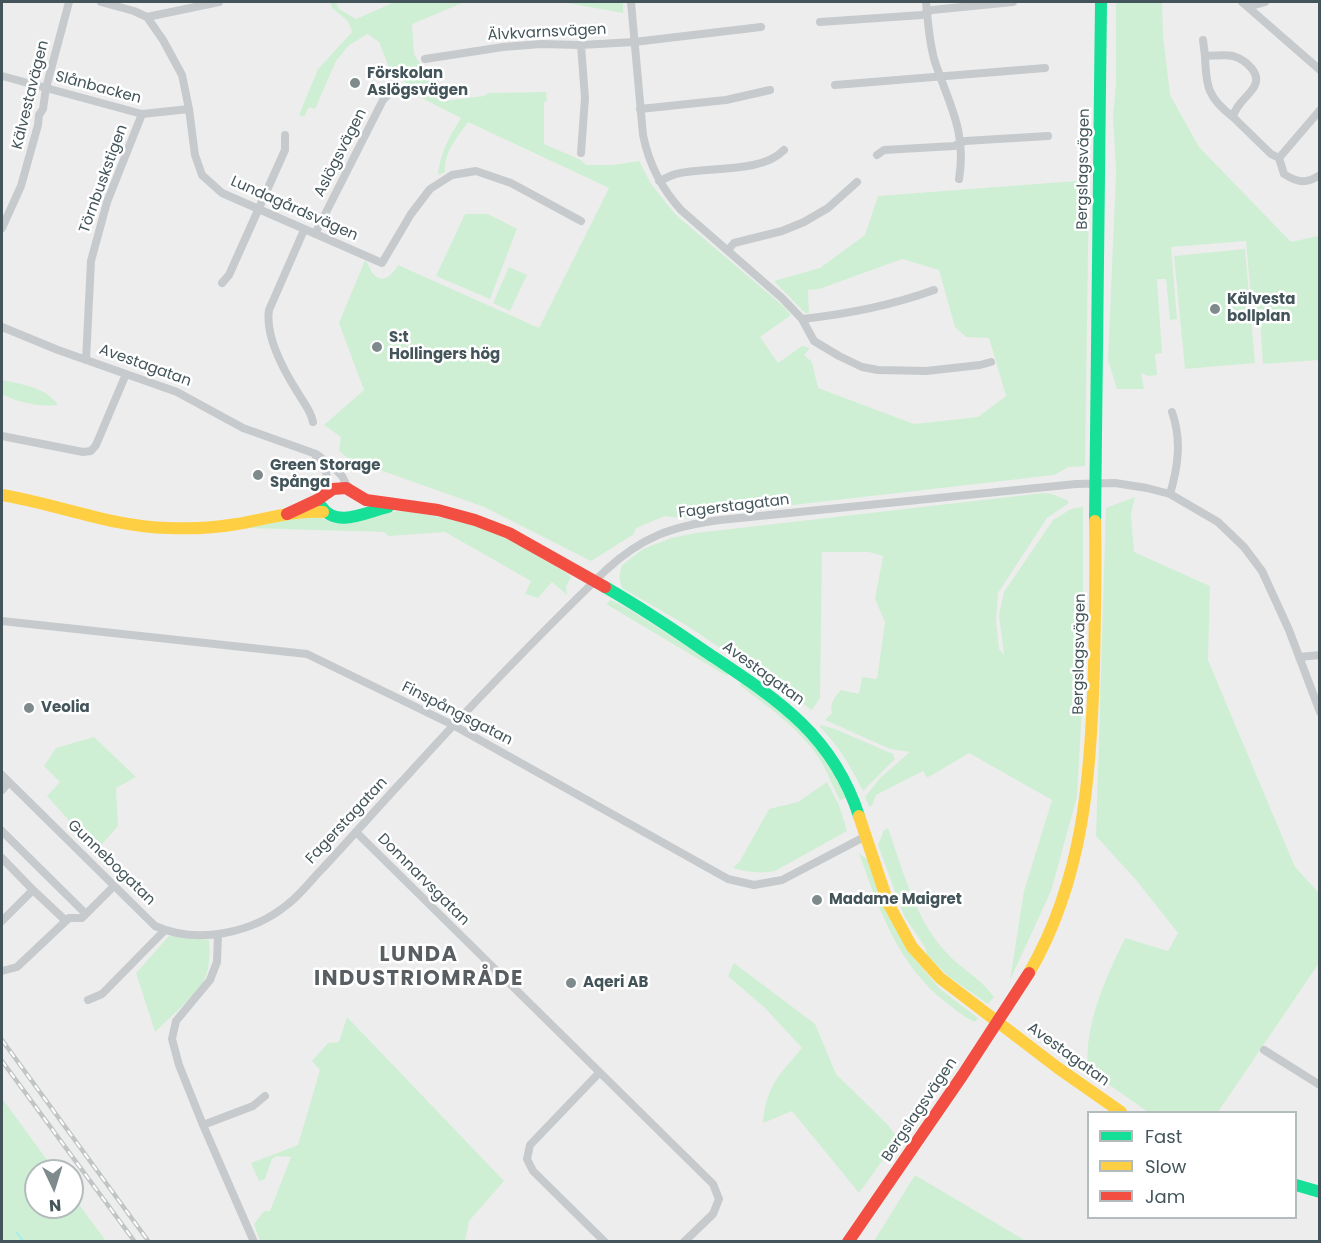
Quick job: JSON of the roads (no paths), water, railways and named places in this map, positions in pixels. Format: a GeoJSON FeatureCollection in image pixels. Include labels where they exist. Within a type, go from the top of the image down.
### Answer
{"type":"FeatureCollection","features":[{"type":"Feature","properties":{"kind":"street","name":"Kälvestavägen"},"geometry":{"type":"LineString","coordinates":[[2,228],[21,186],[69,2]]}},
{"type":"Feature","properties":{"kind":"street"},"geometry":{"type":"LineString","coordinates":[[101,2],[147,17],[219,2]]}},
{"type":"Feature","properties":{"kind":"street"},"geometry":{"type":"LineString","coordinates":[[631,2],[640,109],[647,154],[659,181],[681,210],[782,298],[802,319],[814,341],[838,356],[870,369],[901,372],[991,362]]}},
{"type":"Feature","properties":{"kind":"street"},"geometry":{"type":"LineString","coordinates":[[926,2],[934,59],[955,113],[961,166],[958,179]]}},
{"type":"Feature","properties":{"kind":"street"},"geometry":{"type":"LineString","coordinates":[[820,22],[922,15],[932,10],[1013,2]]}},
{"type":"Feature","properties":{"kind":"street","name":"Bergslagsvägen"},"geometry":{"type":"LineString","coordinates":[[848,1242],[945,1101],[1028,974],[1055,922],[1072,873],[1086,810],[1093,733],[1101,2]]}},
{"type":"Feature","properties":{"kind":"street"},"geometry":{"type":"LineString","coordinates":[[1245,4],[1265,2]]}},
{"type":"Feature","properties":{"kind":"street"},"geometry":{"type":"LineString","coordinates":[[1245,4],[1320,70]]}},
{"type":"Feature","properties":{"kind":"street","name":"Lundagårdsvägen"},"geometry":{"type":"LineString","coordinates":[[147,17],[163,40],[182,75],[195,154],[202,175],[222,193],[382,263],[411,214],[430,189],[452,175],[476,171],[511,183],[581,221]]}},
{"type":"Feature","properties":{"kind":"street","name":"Älvkvarnsvägen"},"geometry":{"type":"LineString","coordinates":[[425,59],[502,47],[634,42],[761,27]]}},
{"type":"Feature","properties":{"kind":"street"},"geometry":{"type":"LineString","coordinates":[[1203,39],[1206,83],[1215,102],[1271,154],[1279,158],[1284,174],[1297,182],[1304,183],[1320,175]]}},
{"type":"Feature","properties":{"kind":"street"},"geometry":{"type":"LineString","coordinates":[[581,45],[585,98],[581,153]]}},
{"type":"Feature","properties":{"kind":"street"},"geometry":{"type":"LineString","coordinates":[[1205,56],[1232,56],[1244,60],[1254,71],[1257,79],[1256,85],[1235,111],[1233,117]]}},
{"type":"Feature","properties":{"kind":"street"},"geometry":{"type":"LineString","coordinates":[[835,85],[1045,68]]}},
{"type":"Feature","properties":{"kind":"street","name":"Slånbacken"},"geometry":{"type":"LineString","coordinates":[[2,75],[142,114],[189,109]]}},
{"type":"Feature","properties":{"kind":"street","name":"Aslögsvägen"},"geometry":{"type":"LineString","coordinates":[[315,234],[382,100],[395,88]]}},
{"type":"Feature","properties":{"kind":"street"},"geometry":{"type":"LineString","coordinates":[[640,109],[726,100],[770,90]]}},
{"type":"Feature","properties":{"kind":"street"},"geometry":{"type":"LineString","coordinates":[[1279,158],[1320,110]]}},
{"type":"Feature","properties":{"kind":"street","name":"Törnbuskstigen"},"geometry":{"type":"LineString","coordinates":[[86,360],[91,261],[107,202],[142,114]]}},
{"type":"Feature","properties":{"kind":"street"},"geometry":{"type":"LineString","coordinates":[[222,283],[229,274],[285,150],[285,135]]}},
{"type":"Feature","properties":{"kind":"street"},"geometry":{"type":"LineString","coordinates":[[877,155],[884,150],[954,146],[965,141],[1048,136]]}},
{"type":"Feature","properties":{"kind":"street"},"geometry":{"type":"LineString","coordinates":[[659,181],[676,174],[746,166],[778,157],[784,150]]}},
{"type":"Feature","properties":{"kind":"street"},"geometry":{"type":"LineString","coordinates":[[728,250],[734,243],[782,231],[804,222],[828,208],[857,182]]}},
{"type":"Feature","properties":{"kind":"street"},"geometry":{"type":"LineString","coordinates":[[304,230],[269,310],[267,320],[273,342],[297,391],[312,414],[312,422]]}},
{"type":"Feature","properties":{"kind":"street"},"geometry":{"type":"LineString","coordinates":[[802,319],[861,312],[905,301],[934,290]]}},
{"type":"Feature","properties":{"kind":"street","name":"Avestagatan"},"geometry":{"type":"LineString","coordinates":[[2,327],[177,392],[243,428],[322,458],[333,466],[353,492]]}},
{"type":"Feature","properties":{"kind":"street"},"geometry":{"type":"LineString","coordinates":[[2,436],[83,452],[91,451],[96,445],[126,374]]}},
{"type":"Feature","properties":{"kind":"street"},"geometry":{"type":"LineString","coordinates":[[1170,494],[1178,467],[1179,450],[1176,422],[1172,412]]}},
{"type":"Feature","properties":{"kind":"street","name":"Avestagatan"},"geometry":{"type":"LineString","coordinates":[[308,452],[323,465],[327,472],[329,482],[324,495],[323,512],[332,518],[338,519],[378,508],[401,505]]}},
{"type":"Feature","properties":{"kind":"street","name":"Fagerstagatan"},"geometry":{"type":"LineString","coordinates":[[218,935],[244,929],[288,904],[453,725],[626,552],[646,539],[672,528],[696,523],[1038,486],[1127,485],[1170,494],[1218,522],[1244,547],[1262,571],[1289,630],[1320,712]]}},
{"type":"Feature","properties":{"kind":"street","name":"Avestagatan"},"geometry":{"type":"LineString","coordinates":[[324,495],[334,488],[353,492],[366,500],[438,510],[492,526],[531,544],[636,605],[747,679],[802,722],[832,757],[851,790],[888,903],[912,947],[940,978],[1118,1111]]}},
{"type":"Feature","properties":{"kind":"street"},"geometry":{"type":"LineString","coordinates":[[353,492],[358,503],[353,516]]}},
{"type":"Feature","properties":{"kind":"street"},"geometry":{"type":"LineString","coordinates":[[2,495],[110,521],[159,528],[196,528],[286,514],[323,512]]}},
{"type":"Feature","properties":{"kind":"street"},"geometry":{"type":"LineString","coordinates":[[286,514],[324,495]]}},
{"type":"Feature","properties":{"kind":"street","name":"Finspångsgatan"},"geometry":{"type":"LineString","coordinates":[[2,621],[307,654],[453,725],[728,879],[754,885],[782,880],[866,836]]}},
{"type":"Feature","properties":{"kind":"street"},"geometry":{"type":"LineString","coordinates":[[1299,657],[1320,655]]}},
{"type":"Feature","properties":{"kind":"street","name":"Gunnebogatan"},"geometry":{"type":"LineString","coordinates":[[2,775],[155,926],[192,934],[218,935]]}},
{"type":"Feature","properties":{"kind":"street"},"geometry":{"type":"LineString","coordinates":[[2,790],[9,782]]}},
{"type":"Feature","properties":{"kind":"street"},"geometry":{"type":"LineString","coordinates":[[2,831],[86,914]]}},
{"type":"Feature","properties":{"kind":"street","name":"Domnarvsgatan"},"geometry":{"type":"LineString","coordinates":[[356,832],[713,1184],[719,1199],[713,1214],[684,1242]]}},
{"type":"Feature","properties":{"kind":"street"},"geometry":{"type":"LineString","coordinates":[[2,858],[66,921]]}},
{"type":"Feature","properties":{"kind":"street"},"geometry":{"type":"LineString","coordinates":[[2,971],[17,967],[69,918],[82,918],[114,886]]}},
{"type":"Feature","properties":{"kind":"street"},"geometry":{"type":"LineString","coordinates":[[2,921],[33,891]]}},
{"type":"Feature","properties":{"kind":"street"},"geometry":{"type":"LineString","coordinates":[[88,1000],[102,994],[165,930]]}},
{"type":"Feature","properties":{"kind":"street"},"geometry":{"type":"LineString","coordinates":[[218,935],[217,962],[210,980],[176,1021],[172,1039],[179,1065],[203,1125],[254,1242]]}},
{"type":"Feature","properties":{"kind":"street"},"geometry":{"type":"LineString","coordinates":[[1264,1050],[1320,1085]]}},
{"type":"Feature","properties":{"kind":"street"},"geometry":{"type":"LineString","coordinates":[[599,1073],[530,1145],[527,1159],[533,1171],[605,1242]]}},
{"type":"Feature","properties":{"kind":"street"},"geometry":{"type":"LineString","coordinates":[[203,1125],[253,1106],[265,1096]]}},
{"type":"Feature","properties":{"kind":"street"},"geometry":{"type":"LineString","coordinates":[[1297,1185],[1320,1192]]}},
{"type":"Feature","properties":{"kind":"waterway"},"geometry":{"type":"LineString","coordinates":[[17,1233],[24,1242]]}},
{"type":"Feature","properties":{"kind":"railway"},"geometry":{"type":"LineString","coordinates":[[2,1040],[149,1242]]}},
{"type":"Feature","properties":{"kind":"railway"},"geometry":{"type":"LineString","coordinates":[[2,1061],[135,1242]]}},
{"type":"Feature","properties":{"kind":"place","name":"Förskolan Aslögsvägen"},"geometry":{"type":"Point","coordinates":[355,83]}},
{"type":"Feature","properties":{"kind":"place","name":"Kälvesta bollplan"},"geometry":{"type":"Point","coordinates":[1215,309]}},
{"type":"Feature","properties":{"kind":"place","name":"S:t Hollingers hög"},"geometry":{"type":"Point","coordinates":[377,347]}},
{"type":"Feature","properties":{"kind":"place","name":"Green Storage Spånga"},"geometry":{"type":"Point","coordinates":[258,475]}},
{"type":"Feature","properties":{"kind":"place","name":"Veolia"},"geometry":{"type":"Point","coordinates":[29,708]}},
{"type":"Feature","properties":{"kind":"place","name":"Madame Maigret"},"geometry":{"type":"Point","coordinates":[817,900]}},
{"type":"Feature","properties":{"kind":"place","name":"Aqeri AB"},"geometry":{"type":"Point","coordinates":[571,983]}},
{"type":"Feature","properties":{"kind":"district","name":"LUNDA INDUSTRIOMRÅDE"},"geometry":{"type":"Point","coordinates":[419,968]}}]}
